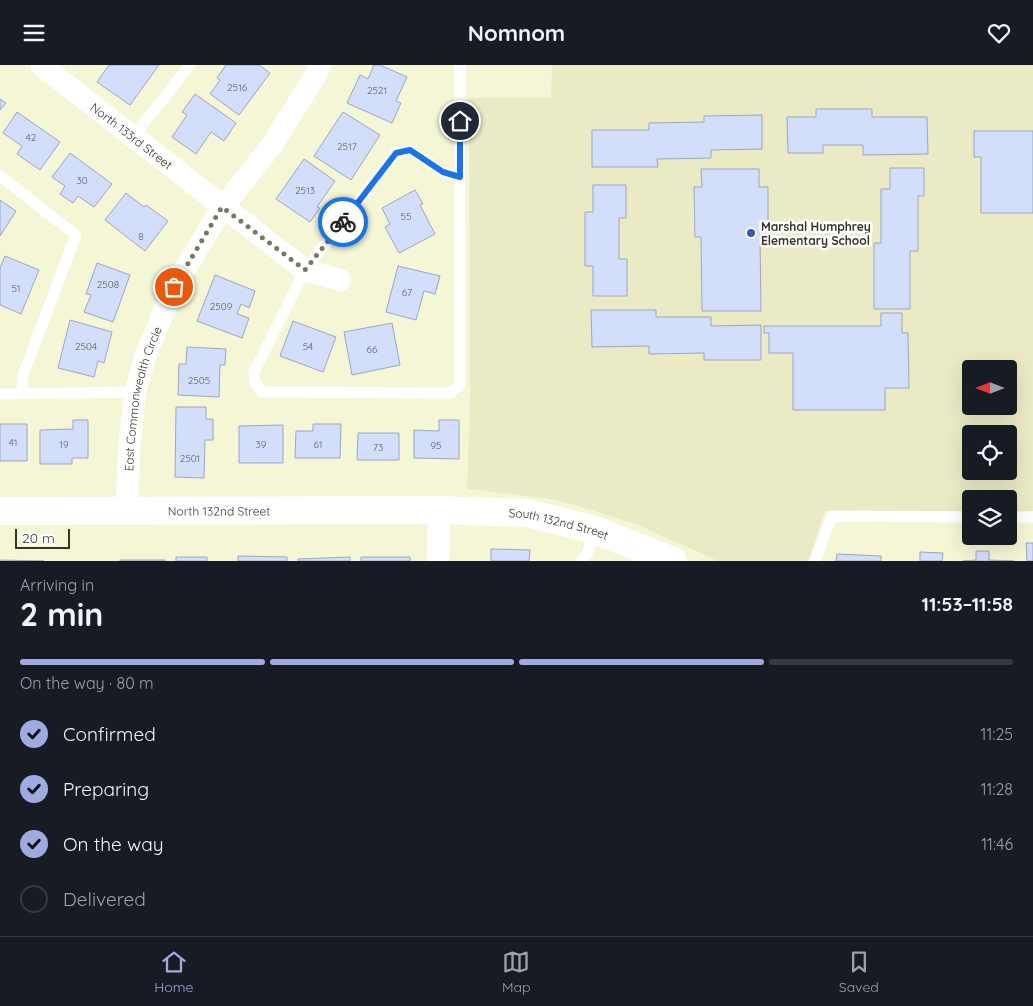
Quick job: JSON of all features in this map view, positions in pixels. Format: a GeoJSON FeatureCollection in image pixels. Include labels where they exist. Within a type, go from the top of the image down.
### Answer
{"type":"FeatureCollection","features":[{"type":"Feature","properties":{"kind":"street","name":"East Commonwealth Circle"},"geometry":{"type":"LineString","coordinates":[[127,511],[129,450],[135,392],[145,357],[174,287],[222,207],[272,145],[317,73],[320,65]]}},
{"type":"Feature","properties":{"kind":"street","name":"North 133rd Street"},"geometry":{"type":"LineString","coordinates":[[53,69],[133,137],[305,270]]}},
{"type":"Feature","properties":{"kind":"street"},"geometry":{"type":"LineString","coordinates":[[305,270],[340,280]]}},
{"type":"Feature","properties":{"kind":"street"},"geometry":{"type":"LineString","coordinates":[[438,510],[438,561]]}},
{"type":"Feature","properties":{"kind":"street","name":"North 132nd Street"},"geometry":{"type":"LineString","coordinates":[[0,511],[438,510]]}},
{"type":"Feature","properties":{"kind":"street","name":"South 132nd Street"},"geometry":{"type":"LineString","coordinates":[[438,510],[527,513],[595,530],[674,561]]}},
{"type":"Feature","properties":{"kind":"lane"},"geometry":{"type":"LineString","coordinates":[[133,137],[190,65]]}},
{"type":"Feature","properties":{"kind":"lane"},"geometry":{"type":"LineString","coordinates":[[460,65],[460,177],[460,384],[450,393],[262,392],[255,381],[254,372],[305,270],[396,153],[410,150],[443,172],[460,177]]}},
{"type":"Feature","properties":{"kind":"lane"},"geometry":{"type":"LineString","coordinates":[[0,176],[76,235],[23,375],[22,394]]}},
{"type":"Feature","properties":{"kind":"lane"},"geometry":{"type":"LineString","coordinates":[[0,394],[135,392]]}},
{"type":"Feature","properties":{"kind":"lane"},"geometry":{"type":"LineString","coordinates":[[815,561],[832,516],[962,517]]}},
{"type":"Feature","properties":{"kind":"lane"},"geometry":{"type":"LineString","coordinates":[[1017,517],[1033,517]]}},
{"type":"Feature","properties":{"kind":"lane"},"geometry":{"type":"LineString","coordinates":[[581,561],[587,554],[595,530]]}},
{"type":"Feature","properties":{"kind":"shaded area","name":"Marshal Humphrey Elementary School"},"geometry":{"type":"Polygon","coordinates":[[[552,65],[1033,65],[1033,511],[1017,511],[1017,490],[962,490],[962,511],[825,511],[808,561],[718,561],[638,525],[595,511],[552,499],[467,489],[470,398],[469,98],[551,98],[552,65]]]}},
{"type":"Feature","properties":{"kind":"building"},"geometry":{"type":"Polygon","coordinates":[[[109,65],[159,65],[130,105],[97,82],[109,65]]]}},
{"type":"Feature","properties":{"kind":"building"},"geometry":{"type":"Polygon","coordinates":[[[226,65],[259,65],[270,73],[239,115],[210,94],[220,80],[217,78],[226,65]]]}},
{"type":"Feature","properties":{"kind":"building"},"geometry":{"type":"Polygon","coordinates":[[[374,65],[380,65],[407,77],[396,101],[401,103],[392,123],[347,103],[360,75],[368,79],[374,65]]]}},
{"type":"Feature","properties":{"kind":"building"},"geometry":{"type":"Polygon","coordinates":[[[195,94],[236,123],[224,141],[211,132],[196,154],[172,137],[187,115],[182,112],[195,94]]]}},
{"type":"Feature","properties":{"kind":"building"},"geometry":{"type":"Polygon","coordinates":[[[0,99],[6,103],[0,110],[0,99]]]}},
{"type":"Feature","properties":{"kind":"building"},"geometry":{"type":"Polygon","coordinates":[[[816,109],[872,109],[872,117],[927,117],[928,154],[863,155],[863,145],[823,145],[823,153],[788,153],[787,117],[816,117],[816,109]]]}},
{"type":"Feature","properties":{"kind":"building"},"geometry":{"type":"Polygon","coordinates":[[[17,112],[60,142],[40,170],[17,154],[22,146],[3,133],[17,112]]]}},
{"type":"Feature","properties":{"kind":"building"},"geometry":{"type":"Polygon","coordinates":[[[343,112],[380,135],[351,180],[314,156],[343,112]]]}},
{"type":"Feature","properties":{"kind":"building"},"geometry":{"type":"Polygon","coordinates":[[[762,115],[762,149],[711,150],[711,158],[657,159],[658,167],[592,167],[592,130],[649,130],[649,123],[704,122],[704,116],[762,115]]]}},
{"type":"Feature","properties":{"kind":"building"},"geometry":{"type":"Polygon","coordinates":[[[974,131],[1033,131],[1033,213],[981,213],[981,157],[974,157],[974,131]]]}},
{"type":"Feature","properties":{"kind":"building"},"geometry":{"type":"Polygon","coordinates":[[[70,153],[112,184],[94,207],[78,196],[73,203],[60,194],[65,186],[52,177],[70,153]]]}},
{"type":"Feature","properties":{"kind":"building"},"geometry":{"type":"Polygon","coordinates":[[[304,159],[335,181],[317,207],[320,208],[310,222],[276,199],[304,159]]]}},
{"type":"Feature","properties":{"kind":"building"},"geometry":{"type":"Polygon","coordinates":[[[890,168],[924,168],[924,196],[918,196],[918,251],[910,251],[910,309],[874,309],[874,243],[881,243],[881,189],[890,189],[890,168]]]}},
{"type":"Feature","properties":{"kind":"building"},"geometry":{"type":"Polygon","coordinates":[[[701,169],[759,169],[759,187],[768,187],[768,235],[760,235],[761,311],[702,311],[701,237],[695,237],[694,187],[702,187],[701,169]]]}},
{"type":"Feature","properties":{"kind":"building"},"geometry":{"type":"Polygon","coordinates":[[[593,185],[626,185],[626,218],[619,218],[619,259],[627,259],[627,296],[593,296],[593,266],[585,266],[585,212],[593,212],[593,185]]]}},
{"type":"Feature","properties":{"kind":"building"},"geometry":{"type":"Polygon","coordinates":[[[415,190],[423,204],[420,205],[435,234],[399,253],[385,227],[390,224],[382,208],[415,190]]]}},
{"type":"Feature","properties":{"kind":"building"},"geometry":{"type":"Polygon","coordinates":[[[126,193],[144,207],[146,205],[168,221],[145,251],[105,220],[126,193]]]}},
{"type":"Feature","properties":{"kind":"building"},"geometry":{"type":"Polygon","coordinates":[[[0,200],[16,211],[0,236],[0,200]]]}},
{"type":"Feature","properties":{"kind":"building"},"geometry":{"type":"Polygon","coordinates":[[[5,256],[39,270],[21,314],[0,305],[0,268],[5,256]]]}},
{"type":"Feature","properties":{"kind":"building"},"geometry":{"type":"Polygon","coordinates":[[[97,263],[130,275],[113,322],[84,312],[91,295],[86,294],[97,263]]]}},
{"type":"Feature","properties":{"kind":"building"},"geometry":{"type":"Polygon","coordinates":[[[398,266],[440,276],[435,294],[424,291],[416,320],[386,312],[398,266]]]}},
{"type":"Feature","properties":{"kind":"building"},"geometry":{"type":"Polygon","coordinates":[[[215,275],[255,291],[249,308],[241,304],[237,314],[249,318],[242,338],[197,321],[215,275]]]}},
{"type":"Feature","properties":{"kind":"building"},"geometry":{"type":"Polygon","coordinates":[[[591,310],[656,310],[656,317],[711,317],[711,326],[761,325],[761,360],[704,360],[704,353],[649,354],[649,346],[592,347],[591,310]]]}},
{"type":"Feature","properties":{"kind":"building"},"geometry":{"type":"Polygon","coordinates":[[[881,313],[902,313],[902,333],[908,333],[909,388],[885,388],[885,410],[793,410],[793,353],[769,353],[769,333],[764,333],[764,326],[881,326],[881,313]]]}},
{"type":"Feature","properties":{"kind":"building"},"geometry":{"type":"Polygon","coordinates":[[[70,320],[112,332],[104,363],[98,361],[94,377],[58,368],[70,320]]]}},
{"type":"Feature","properties":{"kind":"building"},"geometry":{"type":"Polygon","coordinates":[[[293,321],[336,337],[323,372],[280,356],[293,321]]]}},
{"type":"Feature","properties":{"kind":"building"},"geometry":{"type":"Polygon","coordinates":[[[392,323],[400,365],[352,375],[344,332],[392,323]]]}},
{"type":"Feature","properties":{"kind":"building"},"geometry":{"type":"Polygon","coordinates":[[[187,347],[226,349],[225,365],[220,365],[219,397],[178,395],[179,364],[186,364],[187,347]]]}},
{"type":"Feature","properties":{"kind":"building"},"geometry":{"type":"Polygon","coordinates":[[[176,407],[206,407],[206,419],[213,419],[213,440],[205,440],[204,478],[175,477],[176,407]]]}},
{"type":"Feature","properties":{"kind":"building"},"geometry":{"type":"Polygon","coordinates":[[[73,420],[88,420],[88,458],[72,458],[72,464],[40,464],[40,430],[73,429],[73,420]]]}},
{"type":"Feature","properties":{"kind":"building"},"geometry":{"type":"Polygon","coordinates":[[[439,420],[459,420],[459,459],[414,458],[414,430],[439,431],[439,420]]]}},
{"type":"Feature","properties":{"kind":"building"},"geometry":{"type":"Polygon","coordinates":[[[0,424],[27,424],[27,461],[0,461],[0,424]]]}},
{"type":"Feature","properties":{"kind":"building"},"geometry":{"type":"Polygon","coordinates":[[[313,424],[341,424],[340,458],[295,458],[296,431],[313,431],[313,424]]]}},
{"type":"Feature","properties":{"kind":"building"},"geometry":{"type":"Polygon","coordinates":[[[283,425],[283,463],[239,463],[239,426],[283,425]]]}},
{"type":"Feature","properties":{"kind":"building"},"geometry":{"type":"Polygon","coordinates":[[[358,433],[399,433],[399,460],[357,460],[358,433]]]}},
{"type":"Feature","properties":{"kind":"building"},"geometry":{"type":"Polygon","coordinates":[[[1026,543],[1033,543],[1033,561],[1027,561],[1026,543]]]}},
{"type":"Feature","properties":{"kind":"building"},"geometry":{"type":"Polygon","coordinates":[[[491,549],[530,550],[529,561],[491,561],[491,549]]]}},
{"type":"Feature","properties":{"kind":"building"},"geometry":{"type":"Polygon","coordinates":[[[976,551],[989,551],[989,560],[1014,561],[963,561],[976,560],[976,551]]]}},
{"type":"Feature","properties":{"kind":"building"},"geometry":{"type":"Polygon","coordinates":[[[920,552],[943,553],[942,561],[920,561],[920,552]]]}},
{"type":"Feature","properties":{"kind":"building"},"geometry":{"type":"Polygon","coordinates":[[[837,554],[881,556],[881,561],[836,561],[837,554]]]}},
{"type":"Feature","properties":{"kind":"building"},"geometry":{"type":"Polygon","coordinates":[[[238,556],[287,557],[287,561],[238,561],[238,556]]]}},
{"type":"Feature","properties":{"kind":"building"},"geometry":{"type":"Polygon","coordinates":[[[176,557],[207,557],[207,561],[176,561],[176,557]]]}},
{"type":"Feature","properties":{"kind":"building"},"geometry":{"type":"Polygon","coordinates":[[[350,557],[350,561],[298,561],[298,559],[350,557]]]}},
{"type":"Feature","properties":{"kind":"building"},"geometry":{"type":"Polygon","coordinates":[[[361,557],[410,557],[410,561],[361,561],[361,557]]]}},
{"type":"Feature","properties":{"kind":"building"},"geometry":{"type":"Polygon","coordinates":[[[0,560],[44,561],[0,561],[0,560]]]}},
{"type":"Feature","properties":{"kind":"building"},"geometry":{"type":"Polygon","coordinates":[[[165,560],[165,561],[120,561],[165,560]]]}},
{"type":"Feature","properties":{"kind":"way so far"},"geometry":{"type":"LineString","coordinates":[[174,287],[222,207],[305,270],[343,222]]}},
{"type":"Feature","properties":{"kind":"place","name":"Marshal Humphrey Elementary School"},"geometry":{"type":"Point","coordinates":[751,233]}},
{"type":"Feature","properties":{"kind":"route"},"geometry":{"type":"LineString","coordinates":[[343,222],[396,153],[410,150],[443,172],[460,177],[460,121]]}}]}
